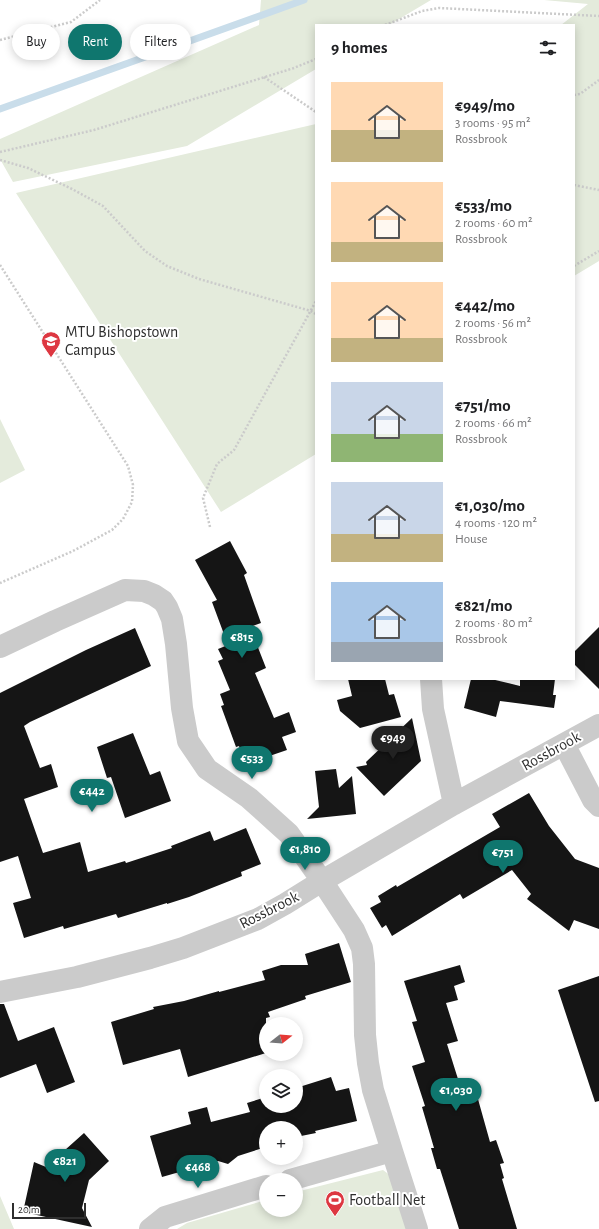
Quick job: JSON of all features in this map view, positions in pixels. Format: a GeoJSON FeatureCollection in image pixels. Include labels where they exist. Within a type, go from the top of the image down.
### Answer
{"type":"FeatureCollection","features":[{"type":"Feature","properties":{"kind":"street"},"geometry":{"type":"LineString","coordinates":[[0,647],[55,620],[125,590],[144,591],[163,601],[172,619],[182,708],[188,741],[207,769],[249,798],[289,834],[354,930],[362,948],[364,964],[365,1035],[373,1090],[417,1229]]}},
{"type":"Feature","properties":{"kind":"street"},"geometry":{"type":"LineString","coordinates":[[431,680],[433,709],[454,804]]}},
{"type":"Feature","properties":{"kind":"street","name":"Rossbrook"},"geometry":{"type":"LineString","coordinates":[[0,992],[89,974],[171,952],[258,918],[286,904],[322,881],[454,804],[599,724]]}},
{"type":"Feature","properties":{"kind":"street"},"geometry":{"type":"LineString","coordinates":[[564,744],[593,800],[599,806]]}},
{"type":"Feature","properties":{"kind":"street"},"geometry":{"type":"LineString","coordinates":[[303,1176],[392,1151]]}},
{"type":"Feature","properties":{"kind":"street"},"geometry":{"type":"LineString","coordinates":[[150,1229],[165,1217],[259,1188]]}},
{"type":"Feature","properties":{"kind":"path"},"geometry":{"type":"LineString","coordinates":[[0,40],[71,22],[100,0]]}},
{"type":"Feature","properties":{"kind":"path"},"geometry":{"type":"LineString","coordinates":[[388,24],[422,11],[438,8],[599,16]]}},
{"type":"Feature","properties":{"kind":"path"},"geometry":{"type":"LineString","coordinates":[[0,152],[94,130],[294,68],[315,59]]}},
{"type":"Feature","properties":{"kind":"path"},"geometry":{"type":"LineString","coordinates":[[264,77],[315,111]]}},
{"type":"Feature","properties":{"kind":"path"},"geometry":{"type":"LineString","coordinates":[[575,95],[580,94],[599,80]]}},
{"type":"Feature","properties":{"kind":"path"},"geometry":{"type":"LineString","coordinates":[[0,160],[28,168],[103,206],[145,251],[167,266],[199,279],[315,314]]}},
{"type":"Feature","properties":{"kind":"path"},"geometry":{"type":"LineString","coordinates":[[575,185],[599,190]]}},
{"type":"Feature","properties":{"kind":"path"},"geometry":{"type":"LineString","coordinates":[[575,265],[599,251]]}},
{"type":"Feature","properties":{"kind":"path"},"geometry":{"type":"LineString","coordinates":[[0,265],[128,466],[133,485],[132,502],[123,519],[112,530],[73,551],[0,583]]}},
{"type":"Feature","properties":{"kind":"path"},"geometry":{"type":"LineString","coordinates":[[210,527],[203,498],[217,464],[234,450],[315,303]]}},
{"type":"Feature","properties":{"kind":"green space"},"geometry":{"type":"Polygon","coordinates":[[[261,0],[431,0],[391,24],[315,24],[315,70],[187,146],[13,182],[0,159],[0,139],[179,60],[191,60],[191,55],[259,25],[261,0]]]}},
{"type":"Feature","properties":{"kind":"green space"},"geometry":{"type":"Polygon","coordinates":[[[544,0],[599,0],[599,261],[575,275],[575,24],[562,24],[588,4],[544,0]]]}},
{"type":"Feature","properties":{"kind":"green space"},"geometry":{"type":"Polygon","coordinates":[[[315,124],[315,455],[221,512],[16,193],[315,124]]]}},
{"type":"Feature","properties":{"kind":"green space"},"geometry":{"type":"Polygon","coordinates":[[[0,419],[25,470],[0,483],[0,419]]]}},
{"type":"Feature","properties":{"kind":"green space"},"geometry":{"type":"Polygon","coordinates":[[[383,1170],[391,1176],[406,1229],[177,1229],[187,1223],[259,1202],[259,1217],[303,1217],[303,1190],[383,1170]]]}},
{"type":"Feature","properties":{"kind":"green space"},"geometry":{"type":"Polygon","coordinates":[[[0,1196],[14,1229],[0,1229],[0,1196]]]}},
{"type":"Feature","properties":{"kind":"building"},"geometry":{"type":"Polygon","coordinates":[[[230,541],[247,573],[244,575],[261,623],[250,627],[266,668],[255,673],[274,718],[289,712],[296,732],[282,737],[287,750],[249,763],[246,755],[242,755],[239,746],[236,747],[221,706],[224,705],[220,694],[230,690],[218,661],[223,659],[218,649],[228,645],[212,602],[217,600],[195,560],[230,541]]]}},
{"type":"Feature","properties":{"kind":"building"},"geometry":{"type":"Polygon","coordinates":[[[599,627],[599,689],[575,665],[575,651],[599,627]]]}},
{"type":"Feature","properties":{"kind":"building"},"geometry":{"type":"Polygon","coordinates":[[[135,628],[151,666],[24,726],[40,768],[51,764],[58,787],[24,799],[43,853],[80,842],[88,872],[125,861],[126,863],[172,848],[171,846],[210,831],[214,841],[246,828],[261,864],[241,872],[242,876],[167,904],[118,918],[116,914],[64,929],[63,926],[24,938],[13,903],[31,898],[18,856],[0,862],[0,693],[86,650],[135,628]]]}},
{"type":"Feature","properties":{"kind":"building"},"geometry":{"type":"Polygon","coordinates":[[[348,680],[385,680],[389,695],[394,694],[401,717],[360,728],[340,711],[337,700],[352,696],[348,680]]]}},
{"type":"Feature","properties":{"kind":"building"},"geometry":{"type":"Polygon","coordinates":[[[471,680],[495,680],[520,686],[520,680],[555,680],[553,695],[556,695],[554,708],[500,701],[496,717],[464,708],[471,680]]]}},
{"type":"Feature","properties":{"kind":"building"},"geometry":{"type":"Polygon","coordinates":[[[412,718],[421,761],[384,796],[356,767],[367,765],[366,762],[412,718]]]}},
{"type":"Feature","properties":{"kind":"building"},"geometry":{"type":"Polygon","coordinates":[[[133,733],[150,775],[160,771],[171,801],[125,818],[111,777],[107,778],[97,747],[133,733]]]}},
{"type":"Feature","properties":{"kind":"building"},"geometry":{"type":"Polygon","coordinates":[[[336,769],[339,788],[352,776],[356,814],[307,819],[319,807],[315,771],[336,769]]]}},
{"type":"Feature","properties":{"kind":"building"},"geometry":{"type":"Polygon","coordinates":[[[529,793],[549,826],[575,859],[599,868],[599,929],[574,920],[569,931],[527,899],[531,894],[512,870],[463,899],[460,894],[392,936],[386,925],[382,928],[370,908],[381,902],[378,896],[396,885],[397,887],[500,827],[492,814],[529,793]]]}},
{"type":"Feature","properties":{"kind":"building"},"geometry":{"type":"Polygon","coordinates":[[[339,943],[351,982],[305,996],[306,999],[268,1012],[270,1017],[259,1017],[259,1055],[188,1077],[180,1049],[123,1065],[111,1022],[154,1009],[153,1007],[184,1001],[265,980],[262,971],[281,965],[308,965],[305,954],[339,943]]]}},
{"type":"Feature","properties":{"kind":"building"},"geometry":{"type":"Polygon","coordinates":[[[460,965],[465,982],[454,986],[458,1000],[446,1003],[458,1041],[447,1044],[463,1095],[476,1092],[490,1142],[496,1140],[504,1163],[500,1164],[504,1178],[502,1179],[517,1229],[459,1229],[440,1169],[437,1169],[431,1148],[434,1148],[422,1107],[425,1106],[412,1066],[425,1062],[412,1022],[417,1021],[404,981],[460,965]]]}},
{"type":"Feature","properties":{"kind":"building"},"geometry":{"type":"Polygon","coordinates":[[[599,976],[599,1101],[595,1102],[558,990],[599,976]]]}},
{"type":"Feature","properties":{"kind":"building"},"geometry":{"type":"Polygon","coordinates":[[[0,1004],[4,1004],[18,1041],[54,1027],[75,1082],[47,1093],[36,1064],[0,1078],[0,1004]]]}},
{"type":"Feature","properties":{"kind":"building"},"geometry":{"type":"Polygon","coordinates":[[[331,1077],[336,1091],[349,1088],[357,1121],[315,1131],[316,1133],[303,1136],[303,1121],[259,1121],[259,1149],[238,1156],[228,1164],[218,1161],[162,1177],[150,1136],[191,1124],[188,1112],[207,1107],[211,1122],[250,1112],[247,1103],[259,1099],[259,1113],[303,1113],[303,1086],[331,1077]]]}},
{"type":"Feature","properties":{"kind":"building"},"geometry":{"type":"Polygon","coordinates":[[[84,1133],[109,1161],[89,1180],[82,1208],[92,1227],[23,1212],[34,1162],[46,1167],[84,1133]]]}},
{"type":"Feature","properties":{"kind":"waterway"},"geometry":{"type":"LineString","coordinates":[[0,109],[304,0]]}},
{"type":"Feature","properties":{"kind":"place","name":"MTU Bishopstown Campus"},"geometry":{"type":"Point","coordinates":[51,358]}},
{"type":"Feature","properties":{"kind":"place","name":"Football Net"},"geometry":{"type":"Point","coordinates":[335,1217]}}]}
